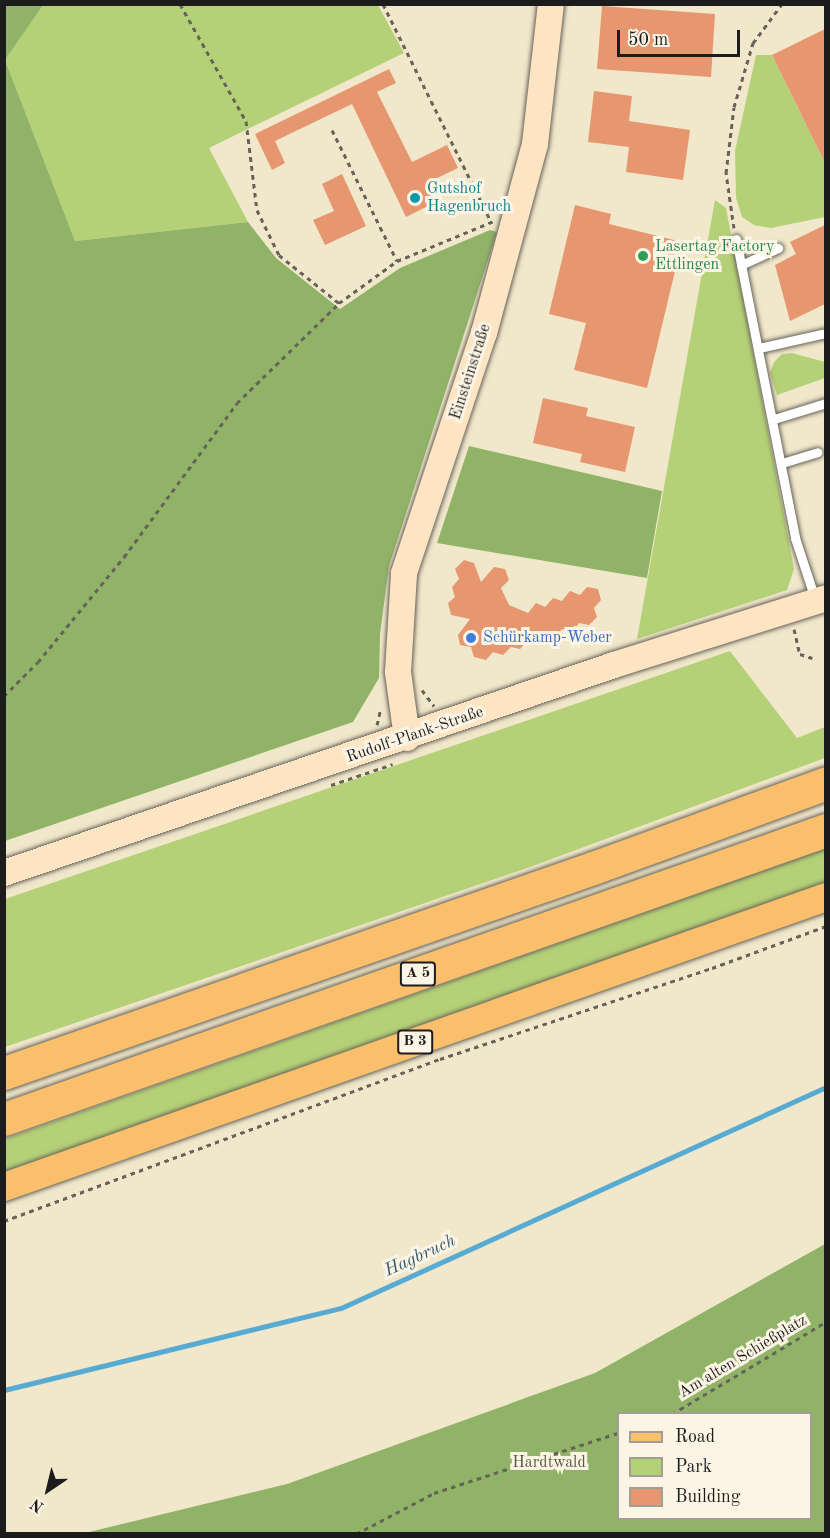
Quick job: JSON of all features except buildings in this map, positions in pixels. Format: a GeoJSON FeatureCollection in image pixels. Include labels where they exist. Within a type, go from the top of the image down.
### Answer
{"type":"FeatureCollection","features":[{"type":"Feature","properties":{"kind":"highway","name":"A 5"},"geometry":{"type":"LineString","coordinates":[[4,1073],[593,868],[825,783]]}},
{"type":"Feature","properties":{"kind":"highway","name":"A 5"},"geometry":{"type":"LineString","coordinates":[[4,1119],[825,830]]}},
{"type":"Feature","properties":{"kind":"main road","name":"Einsteinstraße"},"geometry":{"type":"LineString","coordinates":[[407,738],[398,672],[404,573],[484,333],[502,224],[535,144],[551,4]]}},
{"type":"Feature","properties":{"kind":"main road","name":"Rudolf-Plank-Straße"},"geometry":{"type":"LineString","coordinates":[[4,873],[614,666],[821,600]]}},
{"type":"Feature","properties":{"kind":"main road","name":"B 3"},"geometry":{"type":"LineString","coordinates":[[4,1186],[825,897]]}},
{"type":"Feature","properties":{"kind":"lane"},"geometry":{"type":"LineString","coordinates":[[736,238],[774,419],[795,538],[821,600]]}},
{"type":"Feature","properties":{"kind":"lane"},"geometry":{"type":"LineString","coordinates":[[741,265],[778,248]]}},
{"type":"Feature","properties":{"kind":"lane"},"geometry":{"type":"LineString","coordinates":[[759,348],[825,333]]}},
{"type":"Feature","properties":{"kind":"lane"},"geometry":{"type":"LineString","coordinates":[[774,419],[825,403]]}},
{"type":"Feature","properties":{"kind":"lane"},"geometry":{"type":"LineString","coordinates":[[782,463],[817,452]]}},
{"type":"Feature","properties":{"kind":"path"},"geometry":{"type":"LineString","coordinates":[[180,4],[246,121],[257,210],[279,255],[339,303]]}},
{"type":"Feature","properties":{"kind":"path"},"geometry":{"type":"LineString","coordinates":[[4,696],[38,662],[124,556],[237,403],[339,303],[397,261],[502,224],[383,4]]}},
{"type":"Feature","properties":{"kind":"path"},"geometry":{"type":"LineString","coordinates":[[736,238],[726,173],[734,107],[753,43],[782,4]]}},
{"type":"Feature","properties":{"kind":"path"},"geometry":{"type":"LineString","coordinates":[[332,130],[397,261]]}},
{"type":"Feature","properties":{"kind":"path"},"geometry":{"type":"LineString","coordinates":[[793,626],[800,654],[812,658]]}},
{"type":"Feature","properties":{"kind":"path"},"geometry":{"type":"LineString","coordinates":[[4,1221],[429,1063],[825,926]]}},
{"type":"Feature","properties":{"kind":"path","name":"Am alten Schießplatz"},"geometry":{"type":"LineString","coordinates":[[674,1412],[825,1322]]}},
{"type":"Feature","properties":{"kind":"path"},"geometry":{"type":"LineString","coordinates":[[356,1533],[434,1493],[617,1433]]}},
{"type":"Feature","properties":{"kind":"green space"},"geometry":{"type":"Polygon","coordinates":[[[43,4],[378,5],[404,53],[209,148],[248,222],[75,241],[5,60],[43,4]]]}},
{"type":"Feature","properties":{"kind":"green space"},"geometry":{"type":"Polygon","coordinates":[[[4,5],[43,5],[5,60],[75,241],[248,222],[276,258],[340,309],[400,268],[490,230],[497,232],[389,566],[380,634],[379,678],[353,722],[5,841],[4,5]]]}},
{"type":"Feature","properties":{"kind":"green space"},"geometry":{"type":"Polygon","coordinates":[[[756,55],[772,55],[825,163],[825,217],[771,228],[754,225],[742,217],[736,198],[735,151],[756,55]]]}},
{"type":"Feature","properties":{"kind":"green space"},"geometry":{"type":"Polygon","coordinates":[[[715,200],[726,208],[794,569],[787,590],[637,639],[715,200]]]}},
{"type":"Feature","properties":{"kind":"green space"},"geometry":{"type":"Polygon","coordinates":[[[792,353],[825,362],[825,378],[777,395],[770,373],[774,362],[782,354],[792,353]]]}},
{"type":"Feature","properties":{"kind":"green space"},"geometry":{"type":"Polygon","coordinates":[[[469,446],[662,491],[647,578],[437,543],[469,446]]]}},
{"type":"Feature","properties":{"kind":"green space"},"geometry":{"type":"Polygon","coordinates":[[[730,651],[797,738],[825,727],[825,758],[530,867],[5,1047],[5,899],[730,651]]]}},
{"type":"Feature","properties":{"kind":"green space"},"geometry":{"type":"Polygon","coordinates":[[[825,849],[825,887],[5,1173],[4,1139],[825,849]]]}},
{"type":"Feature","properties":{"kind":"green space","name":"Hardtwald"},"geometry":{"type":"Polygon","coordinates":[[[825,1244],[825,1533],[85,1533],[287,1484],[595,1373],[825,1244]]]}},
{"type":"Feature","properties":{"kind":"waterway","name":"Hagbruch"},"geometry":{"type":"LineString","coordinates":[[4,1390],[341,1308],[826,1087]]}},
{"type":"Feature","properties":{"kind":"place","name":"Gutshof Hagenbruch"},"geometry":{"type":"Point","coordinates":[415,198]}},
{"type":"Feature","properties":{"kind":"place","name":"Lasertag Factory Ettlingen"},"geometry":{"type":"Point","coordinates":[643,256]}},
{"type":"Feature","properties":{"kind":"place","name":"Schürkamp-Weber"},"geometry":{"type":"Point","coordinates":[471,638]}}]}
